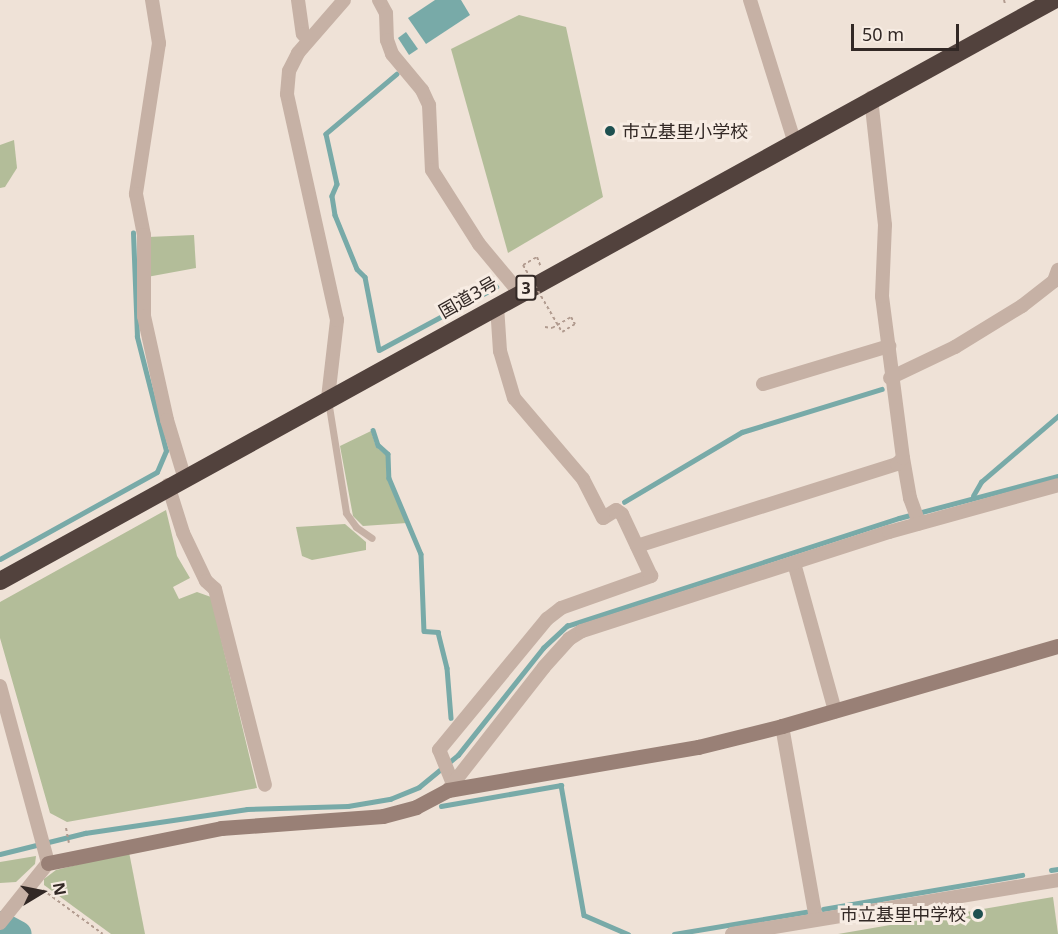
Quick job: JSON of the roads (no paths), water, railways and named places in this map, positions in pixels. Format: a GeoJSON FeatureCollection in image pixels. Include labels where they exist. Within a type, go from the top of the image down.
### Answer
{"type":"FeatureCollection","features":[{"type":"Feature","properties":{"kind":"highway","name":"国道3号"},"geometry":{"type":"LineString","coordinates":[[0,581],[184,476],[497,306],[519,283],[794,140],[1054,0]]}},
{"type":"Feature","properties":{"kind":"street"},"geometry":{"type":"LineString","coordinates":[[152,0],[159,43],[136,194],[144,235],[144,316],[167,420],[184,476]]}},
{"type":"Feature","properties":{"kind":"street"},"geometry":{"type":"LineString","coordinates":[[298,0],[303,34],[308,39]]}},
{"type":"Feature","properties":{"kind":"street"},"geometry":{"type":"LineString","coordinates":[[328,398],[337,320],[287,94],[290,71],[308,39],[344,0]]}},
{"type":"Feature","properties":{"kind":"street"},"geometry":{"type":"LineString","coordinates":[[379,0],[386,13],[387,40],[392,54],[422,90],[429,105],[432,170],[479,244],[519,283]]}},
{"type":"Feature","properties":{"kind":"street"},"geometry":{"type":"LineString","coordinates":[[750,0],[794,140]]}},
{"type":"Feature","properties":{"kind":"street"},"geometry":{"type":"LineString","coordinates":[[871,98],[885,225],[882,296],[889,346],[890,378],[910,498],[919,524]]}},
{"type":"Feature","properties":{"kind":"street"},"geometry":{"type":"LineString","coordinates":[[890,378],[955,347],[1022,306],[1054,281],[1058,270]]}},
{"type":"Feature","properties":{"kind":"street"},"geometry":{"type":"LineString","coordinates":[[450,787],[439,750],[561,608],[651,576],[622,514],[616,510],[603,518],[583,479],[513,398],[500,351],[497,306]]}},
{"type":"Feature","properties":{"kind":"street"},"geometry":{"type":"LineString","coordinates":[[763,384],[889,346]]}},
{"type":"Feature","properties":{"kind":"street"},"geometry":{"type":"LineString","coordinates":[[637,546],[897,464],[903,458]]}},
{"type":"Feature","properties":{"kind":"street"},"geometry":{"type":"LineString","coordinates":[[168,485],[183,533],[206,581],[214,589],[265,785]]}},
{"type":"Feature","properties":{"kind":"street"},"geometry":{"type":"LineString","coordinates":[[0,923],[48,863],[220,828],[383,816],[416,807],[450,787],[569,639],[604,623],[794,563],[919,524],[1058,485]]}},
{"type":"Feature","properties":{"kind":"street"},"geometry":{"type":"LineString","coordinates":[[794,563],[835,711]]}},
{"type":"Feature","properties":{"kind":"street"},"geometry":{"type":"LineString","coordinates":[[450,787],[698,747],[782,726],[1058,646]]}},
{"type":"Feature","properties":{"kind":"street"},"geometry":{"type":"LineString","coordinates":[[0,686],[48,863]]}},
{"type":"Feature","properties":{"kind":"street"},"geometry":{"type":"LineString","coordinates":[[782,726],[816,920]]}},
{"type":"Feature","properties":{"kind":"street"},"geometry":{"type":"LineString","coordinates":[[732,934],[1058,880]]}},
{"type":"Feature","properties":{"kind":"lane"},"geometry":{"type":"LineString","coordinates":[[328,398],[346,513],[356,527],[372,538]]}},
{"type":"Feature","properties":{"kind":"water"},"geometry":{"type":"Polygon","coordinates":[[[435,0],[461,0],[470,15],[426,44],[408,18],[435,0]]]}},
{"type":"Feature","properties":{"kind":"water"},"geometry":{"type":"Polygon","coordinates":[[[406,32],[418,49],[409,55],[398,38],[406,32]]]}},
{"type":"Feature","properties":{"kind":"waterway"},"geometry":{"type":"LineString","coordinates":[[397,74],[326,134],[337,184],[332,196],[335,215],[357,269],[365,277],[379,350],[496,287]]}},
{"type":"Feature","properties":{"kind":"waterway"},"geometry":{"type":"LineString","coordinates":[[0,559],[157,472],[166,451],[137,337],[133,233]]}},
{"type":"Feature","properties":{"kind":"waterway"},"geometry":{"type":"LineString","coordinates":[[624,502],[742,432],[882,389]]}},
{"type":"Feature","properties":{"kind":"waterway"},"geometry":{"type":"LineString","coordinates":[[973,496],[981,482],[1058,416]]}},
{"type":"Feature","properties":{"kind":"waterway"},"geometry":{"type":"LineString","coordinates":[[373,430],[378,445],[388,454],[389,478],[421,554],[424,631],[438,632],[447,668],[451,718]]}},
{"type":"Feature","properties":{"kind":"waterway"},"geometry":{"type":"LineString","coordinates":[[0,854],[85,833],[247,809],[348,806],[390,799],[419,787],[458,755],[543,648],[567,626],[899,518],[1058,476]]}},
{"type":"Feature","properties":{"kind":"waterway"},"geometry":{"type":"LineString","coordinates":[[441,806],[561,785],[584,915],[628,934]]}},
{"type":"Feature","properties":{"kind":"waterway"},"geometry":{"type":"LineString","coordinates":[[1051,870],[1058,869]]}},
{"type":"Feature","properties":{"kind":"waterway"},"geometry":{"type":"LineString","coordinates":[[823,909],[1022,875]]}},
{"type":"Feature","properties":{"kind":"waterway"},"geometry":{"type":"LineString","coordinates":[[674,934],[806,912]]}},
{"type":"Feature","properties":{"kind":"waterway"},"geometry":{"type":"LineString","coordinates":[[0,924],[19,934]]}},
{"type":"Feature","properties":{"kind":"place","name":"市立基里小学校"},"geometry":{"type":"Point","coordinates":[610,131]}},
{"type":"Feature","properties":{"kind":"place","name":"市立基里中学校"},"geometry":{"type":"Point","coordinates":[978,914]}}]}
